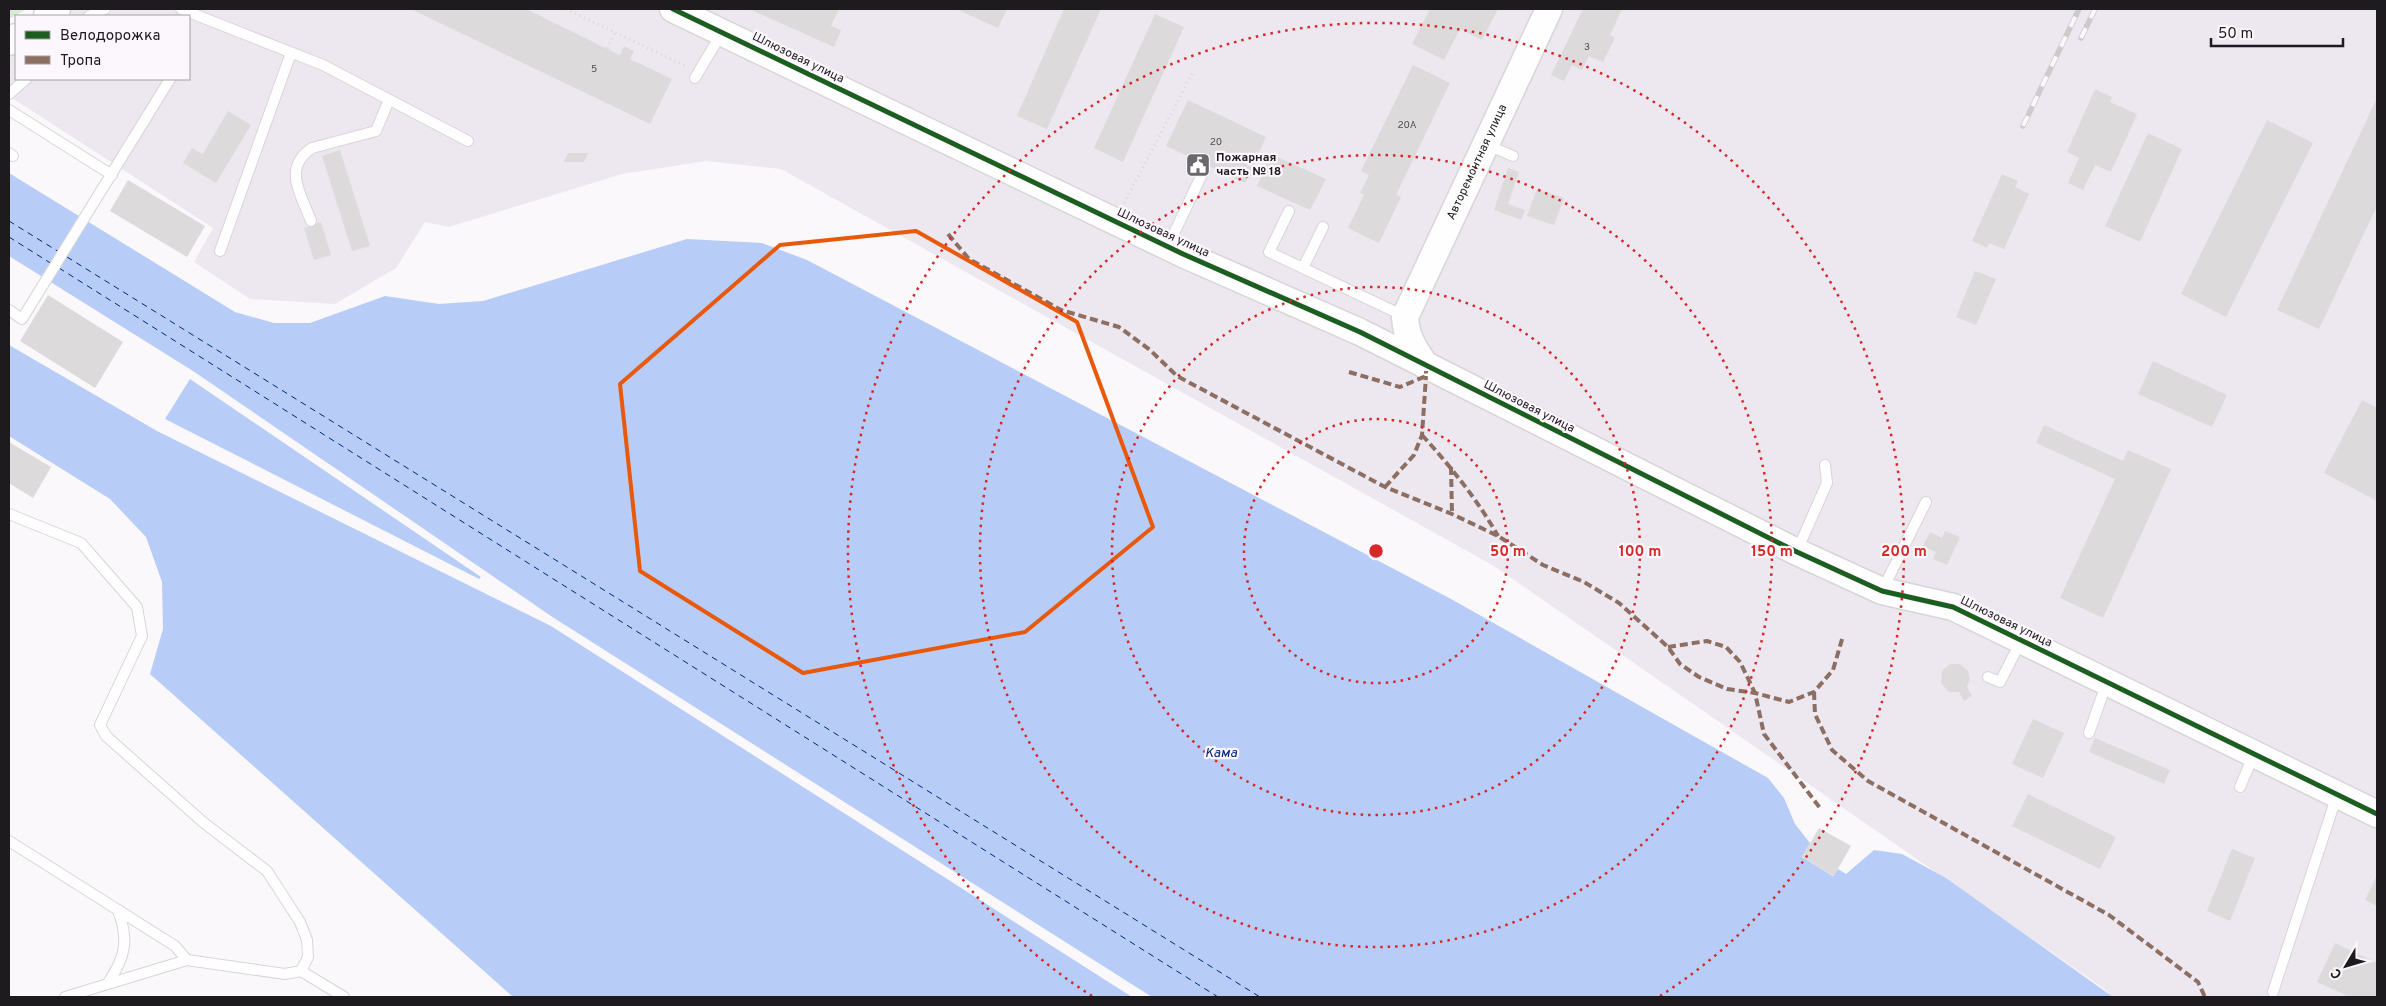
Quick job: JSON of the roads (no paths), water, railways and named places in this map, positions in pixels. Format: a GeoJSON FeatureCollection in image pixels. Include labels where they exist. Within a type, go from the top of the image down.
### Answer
{"type":"FeatureCollection","features":[{"type":"Feature","properties":{"kind":"street","name":"Шлюзовая улица"},"geometry":{"type":"LineString","coordinates":[[673,9],[1168,247],[1360,332],[1796,552],[1882,591],[1953,607],[2377,814]]}},
{"type":"Feature","properties":{"kind":"street","name":"Авторемонтная улица"},"geometry":{"type":"LineString","coordinates":[[1405,316],[1487,145],[1549,9]]}},
{"type":"Feature","properties":{"kind":"street"},"geometry":{"type":"LineString","coordinates":[[1360,332],[1392,324],[1405,316],[1406,332],[1410,344],[1426,366]]}},
{"type":"Feature","properties":{"kind":"lane"},"geometry":{"type":"LineString","coordinates":[[91,15],[105,9]]}},
{"type":"Feature","properties":{"kind":"lane"},"geometry":{"type":"LineString","coordinates":[[181,9],[322,65],[468,140]]}},
{"type":"Feature","properties":{"kind":"lane"},"geometry":{"type":"LineString","coordinates":[[696,75],[721,33]]}},
{"type":"Feature","properties":{"kind":"lane"},"geometry":{"type":"LineString","coordinates":[[220,252],[291,53]]}},
{"type":"Feature","properties":{"kind":"lane"},"geometry":{"type":"LineString","coordinates":[[9,94],[25,80]]}},
{"type":"Feature","properties":{"kind":"lane"},"geometry":{"type":"LineString","coordinates":[[9,310],[22,319],[94,206],[169,80]]}},
{"type":"Feature","properties":{"kind":"lane"},"geometry":{"type":"LineString","coordinates":[[311,221],[294,175],[296,163],[303,154],[312,148],[376,131],[389,100]]}},
{"type":"Feature","properties":{"kind":"lane"},"geometry":{"type":"LineString","coordinates":[[9,110],[112,175]]}},
{"type":"Feature","properties":{"kind":"lane"},"geometry":{"type":"LineString","coordinates":[[1487,145],[1513,156]]}},
{"type":"Feature","properties":{"kind":"lane"},"geometry":{"type":"LineString","coordinates":[[1168,247],[1204,170]]}},
{"type":"Feature","properties":{"kind":"lane"},"geometry":{"type":"LineString","coordinates":[[1289,211],[1269,252],[1405,316]]}},
{"type":"Feature","properties":{"kind":"lane"},"geometry":{"type":"LineString","coordinates":[[1303,268],[1322,227]]}},
{"type":"Feature","properties":{"kind":"lane"},"geometry":{"type":"LineString","coordinates":[[1796,552],[1827,483],[1825,465]]}},
{"type":"Feature","properties":{"kind":"lane"},"geometry":{"type":"LineString","coordinates":[[1882,591],[1926,502]]}},
{"type":"Feature","properties":{"kind":"lane"},"geometry":{"type":"LineString","coordinates":[[9,514],[81,543],[137,607],[142,636],[100,725],[106,736],[204,824],[267,871],[300,922],[308,940],[308,957],[301,971]]}},
{"type":"Feature","properties":{"kind":"lane"},"geometry":{"type":"LineString","coordinates":[[1988,677],[2000,682],[2022,640]]}},
{"type":"Feature","properties":{"kind":"lane"},"geometry":{"type":"LineString","coordinates":[[2089,733],[2107,682]]}},
{"type":"Feature","properties":{"kind":"lane"},"geometry":{"type":"LineString","coordinates":[[2240,787],[2254,754]]}},
{"type":"Feature","properties":{"kind":"lane"},"geometry":{"type":"LineString","coordinates":[[2273,992],[2337,795]]}},
{"type":"Feature","properties":{"kind":"lane"},"geometry":{"type":"LineString","coordinates":[[9,841],[175,946],[187,960]]}},
{"type":"Feature","properties":{"kind":"lane"},"geometry":{"type":"LineString","coordinates":[[108,983],[119,966],[125,947],[124,927],[118,910]]}},
{"type":"Feature","properties":{"kind":"lane"},"geometry":{"type":"LineString","coordinates":[[65,997],[187,960],[284,974],[301,971],[344,997]]}},
{"type":"Feature","properties":{"kind":"water","name":"Кама"},"geometry":{"type":"Polygon","coordinates":[[[9,173],[235,312],[274,323],[310,323],[385,296],[439,304],[483,301],[687,239],[762,243],[807,260],[1451,599],[1768,778],[1784,798],[1795,824],[1810,843],[1802,857],[1833,876],[1838,869],[1846,874],[1874,850],[1902,854],[1946,878],[2113,997],[1152,997],[554,618],[193,371],[9,256],[9,173]]]}},
{"type":"Feature","properties":{"kind":"water"},"geometry":{"type":"Polygon","coordinates":[[[9,345],[157,431],[551,626],[1132,997],[513,997],[150,674],[163,629],[162,582],[146,537],[110,499],[9,436],[9,345]]]}},
{"type":"Feature","properties":{"kind":"water"},"geometry":{"type":"Polygon","coordinates":[[[190,379],[481,577],[479,579],[165,419],[190,379]]]}},
{"type":"Feature","properties":{"kind":"railway"},"geometry":{"type":"LineString","coordinates":[[2023,126],[2079,9]]}},
{"type":"Feature","properties":{"kind":"railway"},"geometry":{"type":"LineString","coordinates":[[2081,38],[2095,9]]}},
{"type":"Feature","properties":{"kind":"place","name":"Пожарная часть № 18"},"geometry":{"type":"Point","coordinates":[1198,165]}}]}
